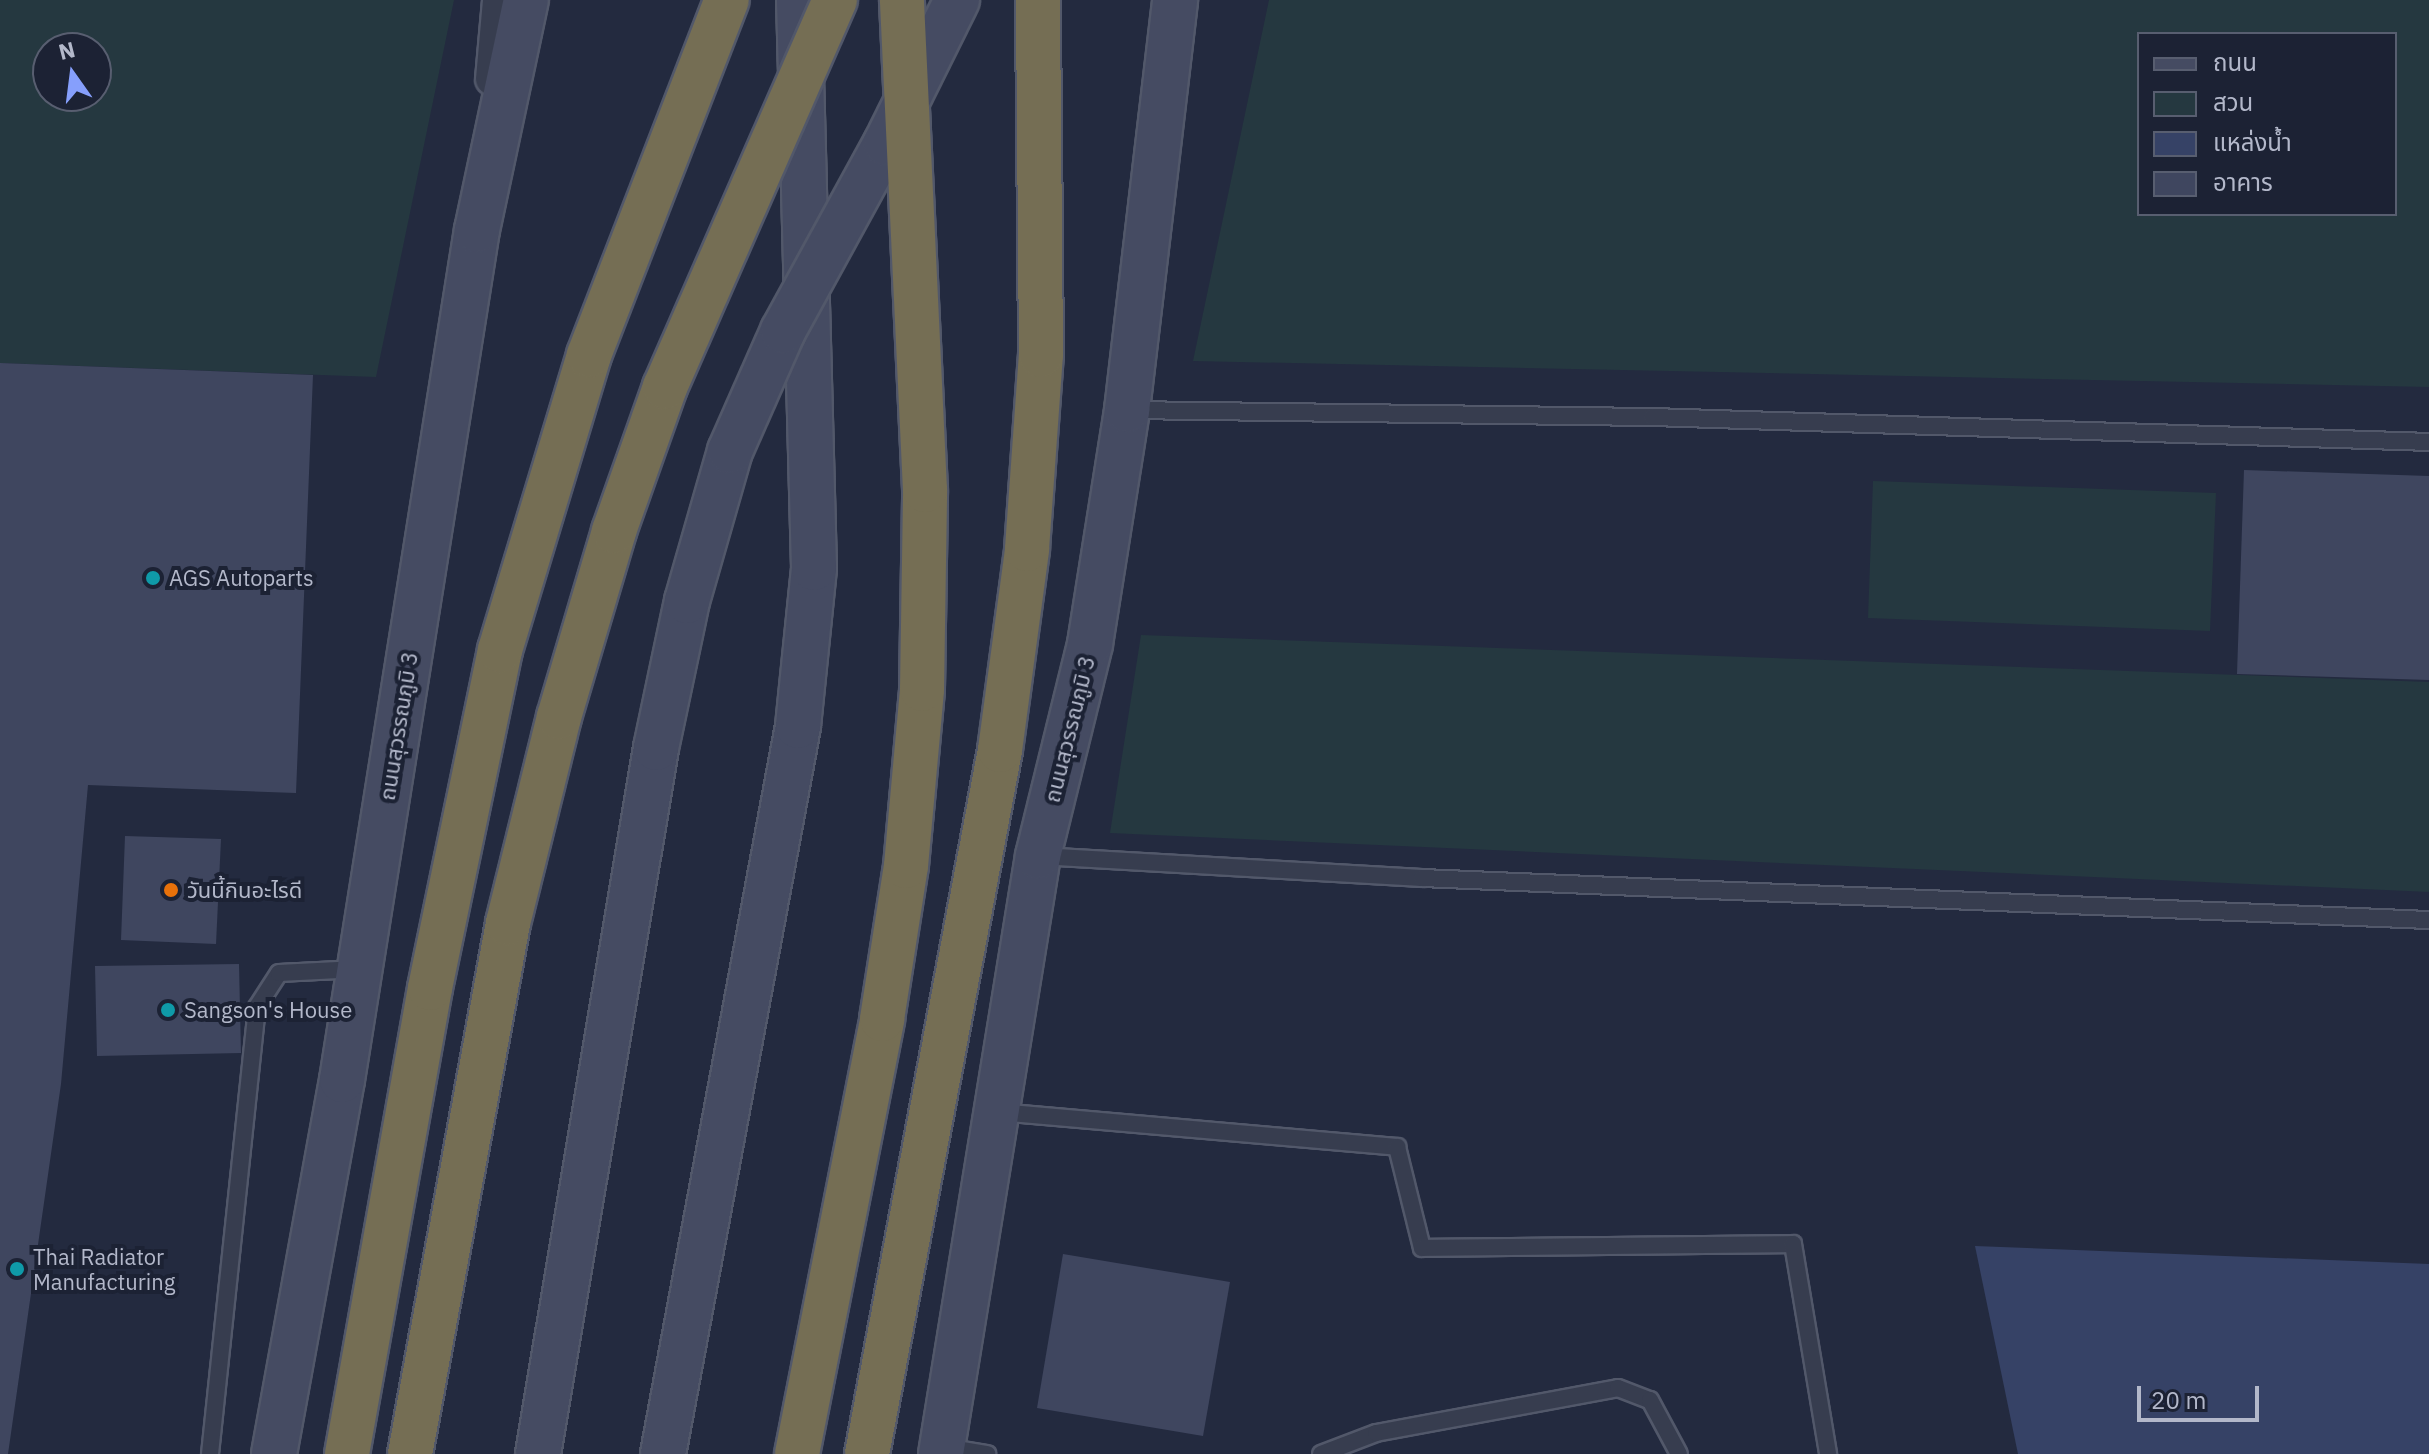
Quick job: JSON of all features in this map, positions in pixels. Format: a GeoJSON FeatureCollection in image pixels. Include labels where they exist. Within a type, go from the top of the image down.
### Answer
{"type":"FeatureCollection","features":[{"type":"Feature","properties":{"kind":"highway"},"geometry":{"type":"LineString","coordinates":[[347,1454],[430,988],[500,650],[589,355],[727,0]]}},
{"type":"Feature","properties":{"kind":"highway"},"geometry":{"type":"LineString","coordinates":[[410,1454],[502,954],[563,703],[614,531],[665,387],[835,0]]}},
{"type":"Feature","properties":{"kind":"highway"},"geometry":{"type":"LineString","coordinates":[[797,1454],[882,1019],[906,866],[922,689],[925,490],[902,0]]}},
{"type":"Feature","properties":{"kind":"highway"},"geometry":{"type":"LineString","coordinates":[[867,1454],[1000,750],[1027,549],[1041,355],[1038,0]]}},
{"type":"Feature","properties":{"kind":"main road","name":"ถนนสุวรรณภูมิ 3"},"geometry":{"type":"LineString","coordinates":[[274,1454],[359,969],[477,230],[526,0]]}},
{"type":"Feature","properties":{"kind":"main road"},"geometry":{"type":"LineString","coordinates":[[666,1434],[798,726],[814,568],[799,0]]}},
{"type":"Feature","properties":{"kind":"main road"},"geometry":{"type":"LineString","coordinates":[[538,1454],[656,748],[687,601],[730,451],[783,331],[886,143],[957,0]]}},
{"type":"Feature","properties":{"kind":"main road","name":"ถนนสุวรรณภูมิ 3"},"geometry":{"type":"LineString","coordinates":[[941,1450],[1038,856],[1090,644],[1127,410],[1160,102],[1175,0]]}},
{"type":"Feature","properties":{"kind":"street"},"geometry":{"type":"LineString","coordinates":[[477,230],[499,0]]}},
{"type":"Feature","properties":{"kind":"street"},"geometry":{"type":"LineString","coordinates":[[1160,102],[1182,0]]}},
{"type":"Feature","properties":{"kind":"lane"},"geometry":{"type":"LineString","coordinates":[[1127,410],[1652,417],[2429,442]]}},
{"type":"Feature","properties":{"kind":"lane"},"geometry":{"type":"LineString","coordinates":[[1038,856],[1422,878],[2429,920]]}},
{"type":"Feature","properties":{"kind":"lane"},"geometry":{"type":"LineString","coordinates":[[210,1454],[257,1007],[279,973],[359,969]]}},
{"type":"Feature","properties":{"kind":"lane"},"geometry":{"type":"LineString","coordinates":[[997,1112],[1397,1147],[1422,1248],[1793,1244],[1828,1454]]}},
{"type":"Feature","properties":{"kind":"lane"},"geometry":{"type":"LineString","coordinates":[[1321,1454],[1376,1433],[1618,1388],[1650,1400],[1679,1454]]}},
{"type":"Feature","properties":{"kind":"lane"},"geometry":{"type":"LineString","coordinates":[[941,1450],[987,1454]]}},
{"type":"Feature","properties":{"kind":"green space"},"geometry":{"type":"Polygon","coordinates":[[[0,0],[454,0],[376,377],[0,363],[0,0]]]}},
{"type":"Feature","properties":{"kind":"green space"},"geometry":{"type":"Polygon","coordinates":[[[1269,0],[2429,0],[2429,387],[1193,361],[1269,0]]]}},
{"type":"Feature","properties":{"kind":"green space"},"geometry":{"type":"Polygon","coordinates":[[[1873,481],[2216,493],[2210,631],[1868,618],[1873,481]]]}},
{"type":"Feature","properties":{"kind":"green space"},"geometry":{"type":"Polygon","coordinates":[[[1141,635],[2429,682],[2429,892],[1110,833],[1141,635]]]}},
{"type":"Feature","properties":{"kind":"water"},"geometry":{"type":"Polygon","coordinates":[[[1975,1246],[2429,1264],[2429,1454],[2018,1454],[1975,1246]]]}},
{"type":"Feature","properties":{"kind":"building","name":"AGS Autoparts"},"geometry":{"type":"Polygon","coordinates":[[[0,363],[313,375],[296,793],[88,785],[61,1084],[8,1454],[0,1454],[0,363]]]}},
{"type":"Feature","properties":{"kind":"building"},"geometry":{"type":"Polygon","coordinates":[[[2244,470],[2429,476],[2429,680],[2237,674],[2244,470]]]}},
{"type":"Feature","properties":{"kind":"building","name":"วันนี้กินอะไรดี"},"geometry":{"type":"Polygon","coordinates":[[[125,836],[221,839],[216,944],[121,940],[125,836]]]}},
{"type":"Feature","properties":{"kind":"building","name":"Sangson's House"},"geometry":{"type":"Polygon","coordinates":[[[239,964],[241,1053],[97,1056],[95,966],[239,964]]]}},
{"type":"Feature","properties":{"kind":"building"},"geometry":{"type":"Polygon","coordinates":[[[1063,1254],[1230,1282],[1203,1436],[1037,1408],[1063,1254]]]}},
{"type":"Feature","properties":{"kind":"place","name":"AGS Autoparts"},"geometry":{"type":"Point","coordinates":[153,578]}},
{"type":"Feature","properties":{"kind":"place","name":"วันนี้กินอะไรดี"},"geometry":{"type":"Point","coordinates":[171,890]}},
{"type":"Feature","properties":{"kind":"place","name":"Sangson's House"},"geometry":{"type":"Point","coordinates":[168,1010]}},
{"type":"Feature","properties":{"kind":"place","name":"Thai Radiator Manufacturing"},"geometry":{"type":"Point","coordinates":[17,1269]}}]}
